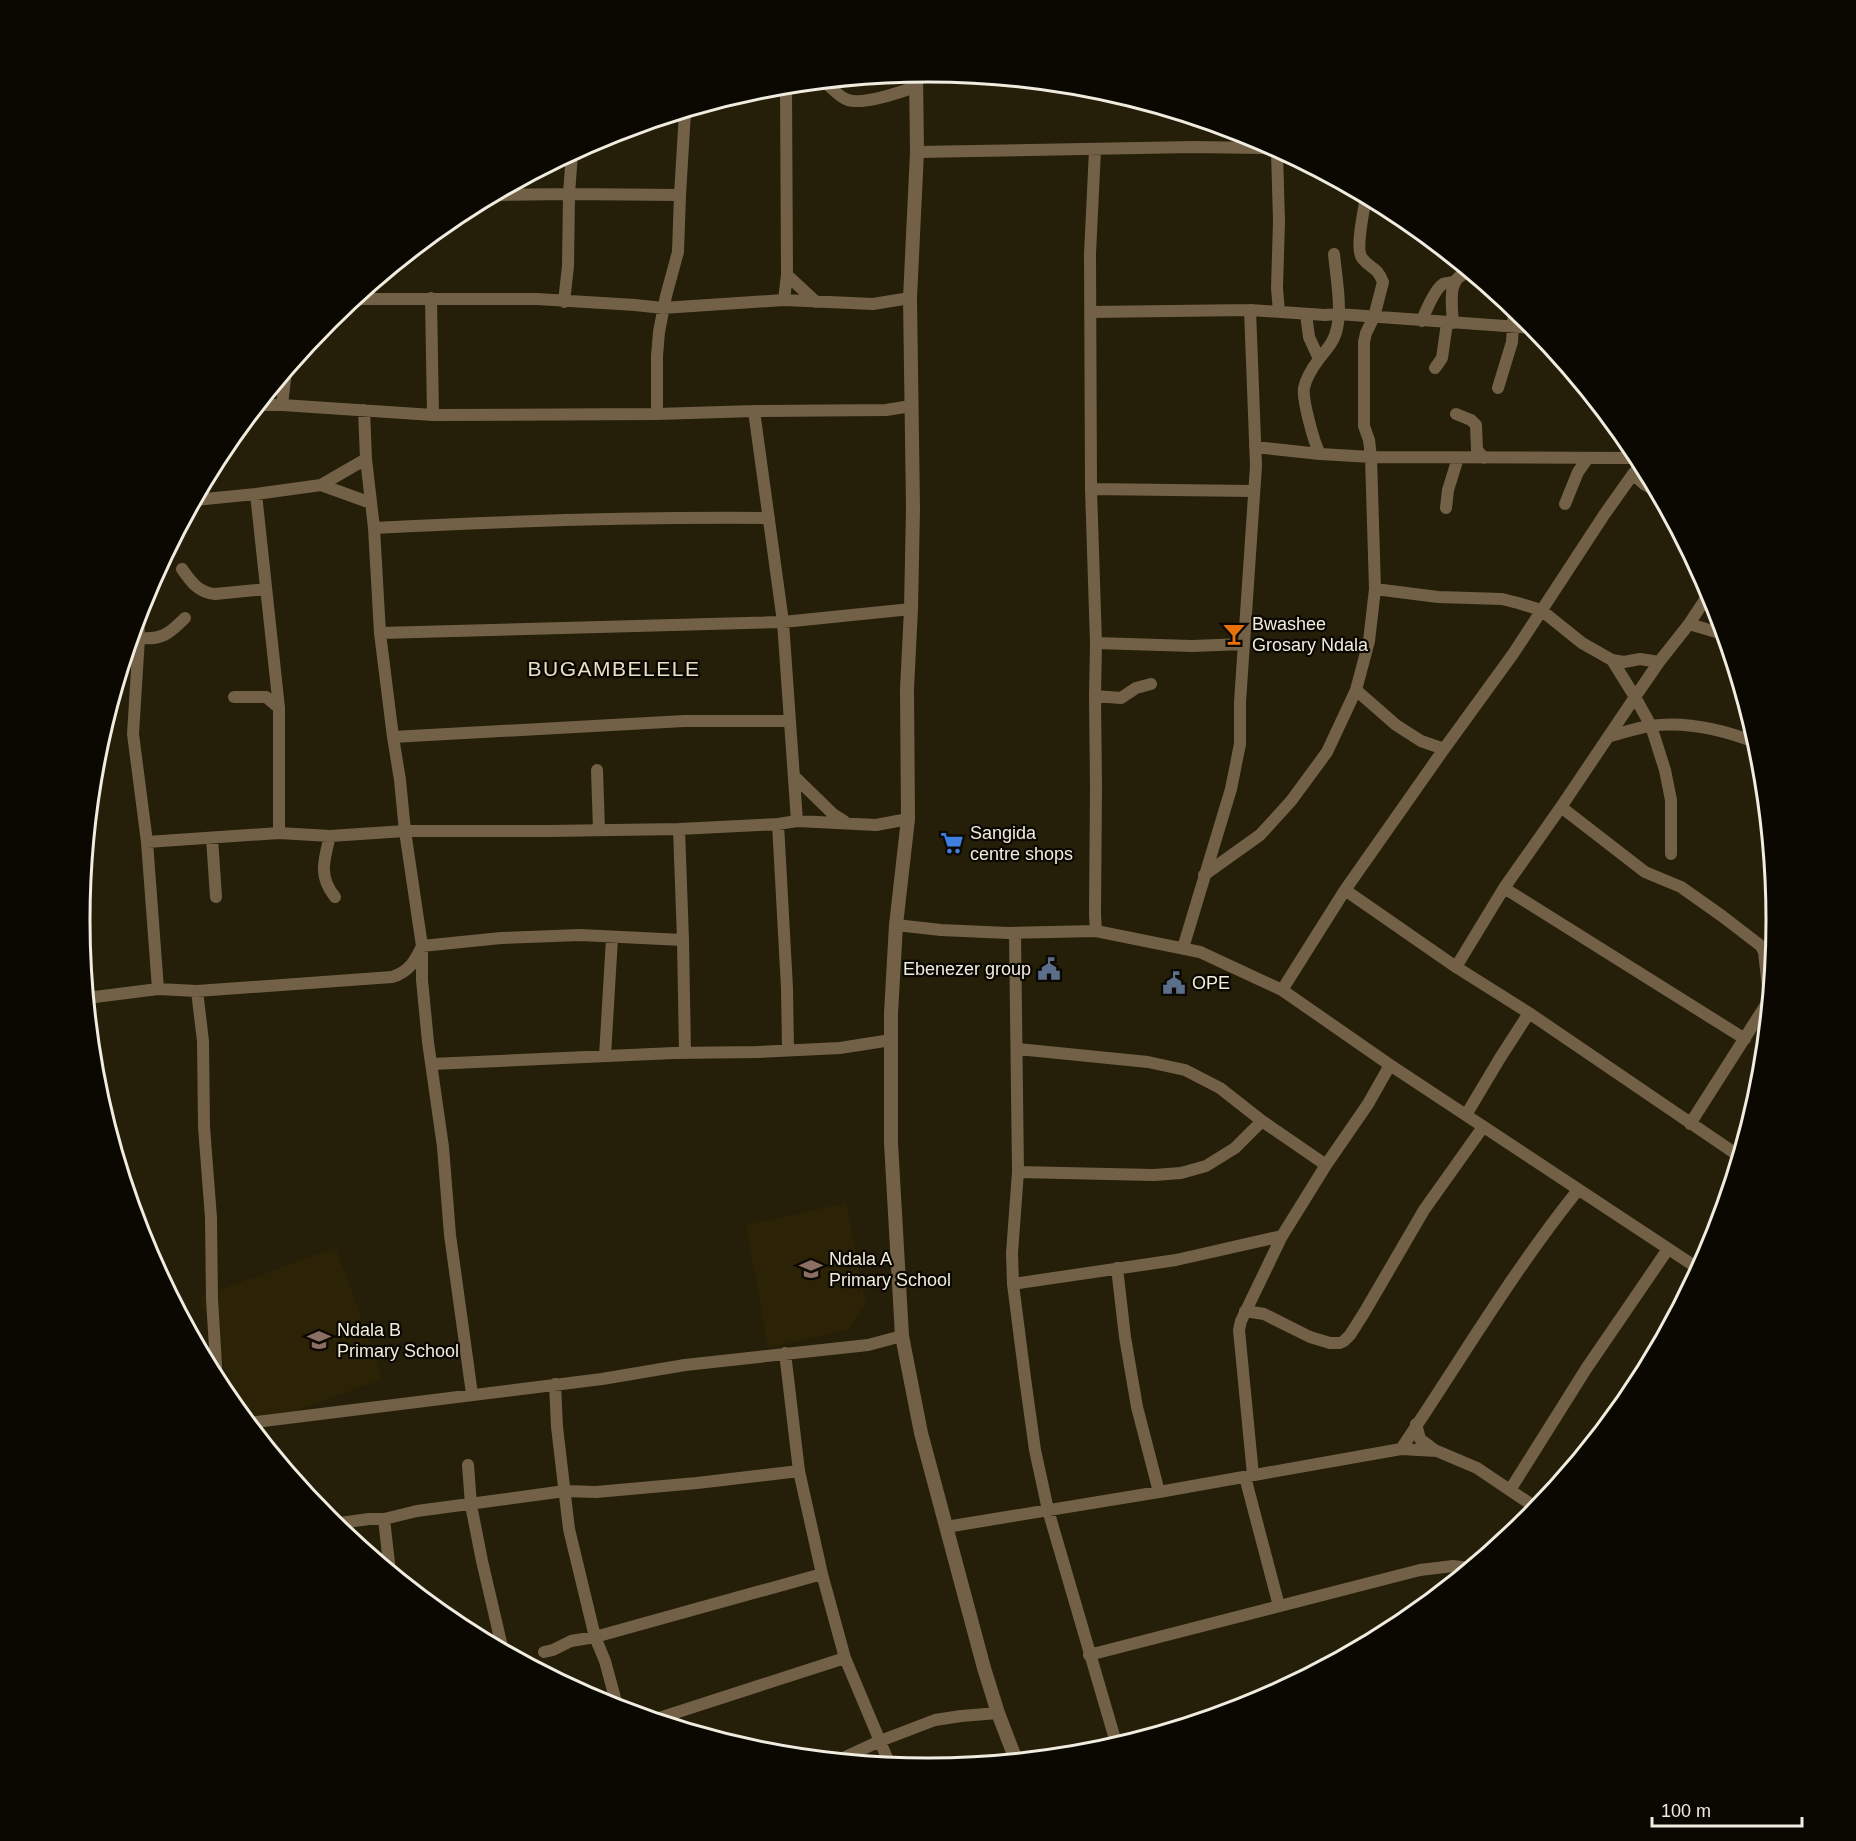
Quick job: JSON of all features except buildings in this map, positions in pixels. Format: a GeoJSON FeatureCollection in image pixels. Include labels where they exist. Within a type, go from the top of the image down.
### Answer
{"type":"FeatureCollection","features":[{"type":"Feature","properties":{"kind":"street"},"geometry":{"type":"LineString","coordinates":[[916,82],[917,152],[910,298],[913,508],[907,689],[908,819],[896,925],[891,1040],[891,1143],[902,1336],[921,1433],[946,1527],[984,1668],[1014,1754]]}},
{"type":"Feature","properties":{"kind":"street"},"geometry":{"type":"LineString","coordinates":[[832,89],[850,101],[880,97],[910,83]]}},
{"type":"Feature","properties":{"kind":"street"},"geometry":{"type":"LineString","coordinates":[[784,300],[787,275],[786,95]]}},
{"type":"Feature","properties":{"kind":"street"},"geometry":{"type":"LineString","coordinates":[[657,414],[657,356],[663,308],[678,252],[685,119]]}},
{"type":"Feature","properties":{"kind":"street"},"geometry":{"type":"LineString","coordinates":[[917,152],[1248,145]]}},
{"type":"Feature","properties":{"kind":"street"},"geometry":{"type":"LineString","coordinates":[[1095,150],[1090,312],[1091,489],[1096,643],[1096,931]]}},
{"type":"Feature","properties":{"kind":"street"},"geometry":{"type":"LineString","coordinates":[[1279,312],[1277,288],[1280,160]]}},
{"type":"Feature","properties":{"kind":"street"},"geometry":{"type":"LineString","coordinates":[[564,302],[568,266],[571,162]]}},
{"type":"Feature","properties":{"kind":"street"},"geometry":{"type":"LineString","coordinates":[[509,195],[680,195]]}},
{"type":"Feature","properties":{"kind":"street"},"geometry":{"type":"LineString","coordinates":[[1204,875],[1260,835],[1291,801],[1327,752],[1356,690],[1369,641],[1375,589],[1371,457],[1364,426],[1363,361],[1366,333],[1374,317],[1383,282],[1376,268],[1364,261],[1359,254],[1365,206]]}},
{"type":"Feature","properties":{"kind":"street"},"geometry":{"type":"LineString","coordinates":[[1320,454],[1315,444],[1303,397],[1307,380],[1331,343],[1337,328],[1334,254]]}},
{"type":"Feature","properties":{"kind":"street"},"geometry":{"type":"LineString","coordinates":[[1435,368],[1442,358],[1450,323],[1453,282],[1461,274]]}},
{"type":"Feature","properties":{"kind":"street"},"geometry":{"type":"LineString","coordinates":[[787,275],[816,302]]}},
{"type":"Feature","properties":{"kind":"street"},"geometry":{"type":"LineString","coordinates":[[1422,321],[1439,287],[1453,282]]}},
{"type":"Feature","properties":{"kind":"street"},"geometry":{"type":"LineString","coordinates":[[431,298],[433,415]]}},
{"type":"Feature","properties":{"kind":"street"},"geometry":{"type":"LineString","coordinates":[[366,299],[537,299],[635,304],[663,308],[784,300],[873,304],[910,298]]}},
{"type":"Feature","properties":{"kind":"street"},"geometry":{"type":"LineString","coordinates":[[1090,312],[1250,310],[1338,314],[1521,328]]}},
{"type":"Feature","properties":{"kind":"street"},"geometry":{"type":"LineString","coordinates":[[1183,948],[1231,789],[1240,744],[1240,702],[1256,466],[1250,310]]}},
{"type":"Feature","properties":{"kind":"street"},"geometry":{"type":"LineString","coordinates":[[1306,314],[1310,337],[1319,359]]}},
{"type":"Feature","properties":{"kind":"street"},"geometry":{"type":"LineString","coordinates":[[1498,388],[1512,342],[1513,321]]}},
{"type":"Feature","properties":{"kind":"street"},"geometry":{"type":"LineString","coordinates":[[282,405],[284,384]]}},
{"type":"Feature","properties":{"kind":"street"},"geometry":{"type":"LineString","coordinates":[[267,405],[433,415],[886,410],[911,406]]}},
{"type":"Feature","properties":{"kind":"street"},"geometry":{"type":"LineString","coordinates":[[364,410],[380,633],[422,946],[422,980],[443,1147],[450,1235],[472,1394]]}},
{"type":"Feature","properties":{"kind":"street"},"geometry":{"type":"LineString","coordinates":[[754,411],[783,621],[797,821]]}},
{"type":"Feature","properties":{"kind":"street"},"geometry":{"type":"LineString","coordinates":[[1456,414],[1471,420],[1476,425],[1477,450],[1484,458]]}},
{"type":"Feature","properties":{"kind":"street"},"geometry":{"type":"LineString","coordinates":[[1255,447],[1371,457],[1627,458]]}},
{"type":"Feature","properties":{"kind":"street"},"geometry":{"type":"LineString","coordinates":[[1446,508],[1448,490],[1458,458]]}},
{"type":"Feature","properties":{"kind":"street"},"geometry":{"type":"LineString","coordinates":[[1566,504],[1578,472],[1588,458]]}},
{"type":"Feature","properties":{"kind":"street"},"geometry":{"type":"LineString","coordinates":[[203,499],[321,485],[366,459]]}},
{"type":"Feature","properties":{"kind":"street"},"geometry":{"type":"LineString","coordinates":[[1282,990],[1345,890],[1513,654],[1635,472]]}},
{"type":"Feature","properties":{"kind":"street"},"geometry":{"type":"LineString","coordinates":[[321,485],[371,503]]}},
{"type":"Feature","properties":{"kind":"street"},"geometry":{"type":"LineString","coordinates":[[1091,489],[1253,491]]}},
{"type":"Feature","properties":{"kind":"street"},"geometry":{"type":"LineString","coordinates":[[256,494],[279,708],[279,833]]}},
{"type":"Feature","properties":{"kind":"street"},"geometry":{"type":"LineString","coordinates":[[374,528],[487,522],[699,517],[769,518]]}},
{"type":"Feature","properties":{"kind":"street"},"geometry":{"type":"LineString","coordinates":[[182,568],[197,588],[207,593],[266,589]]}},
{"type":"Feature","properties":{"kind":"street"},"geometry":{"type":"LineString","coordinates":[[1375,589],[1438,597],[1502,599],[1518,603],[1541,610],[1582,643],[1612,660],[1624,662],[1640,659],[1659,662]]}},
{"type":"Feature","properties":{"kind":"street"},"geometry":{"type":"LineString","coordinates":[[1456,967],[1504,888],[1659,662],[1703,603]]}},
{"type":"Feature","properties":{"kind":"street"},"geometry":{"type":"LineString","coordinates":[[380,633],[783,621],[911,609]]}},
{"type":"Feature","properties":{"kind":"street"},"geometry":{"type":"LineString","coordinates":[[158,989],[147,842],[133,734],[139,639],[162,637],[185,618]]}},
{"type":"Feature","properties":{"kind":"street"},"geometry":{"type":"LineString","coordinates":[[1689,624],[1714,631]]}},
{"type":"Feature","properties":{"kind":"street"},"geometry":{"type":"LineString","coordinates":[[1096,643],[1192,646],[1244,644]]}},
{"type":"Feature","properties":{"kind":"street"},"geometry":{"type":"LineString","coordinates":[[1612,660],[1651,726],[1669,784],[1671,854]]}},
{"type":"Feature","properties":{"kind":"street"},"geometry":{"type":"LineString","coordinates":[[1095,696],[1121,698],[1136,688],[1151,684]]}},
{"type":"Feature","properties":{"kind":"street"},"geometry":{"type":"LineString","coordinates":[[1356,690],[1396,725],[1421,741],[1444,749]]}},
{"type":"Feature","properties":{"kind":"street"},"geometry":{"type":"LineString","coordinates":[[234,697],[266,697],[279,708]]}},
{"type":"Feature","properties":{"kind":"street"},"geometry":{"type":"LineString","coordinates":[[393,737],[684,721],[790,721]]}},
{"type":"Feature","properties":{"kind":"street"},"geometry":{"type":"LineString","coordinates":[[1608,737],[1651,726],[1672,724],[1710,729],[1746,740]]}},
{"type":"Feature","properties":{"kind":"street"},"geometry":{"type":"LineString","coordinates":[[597,770],[599,830]]}},
{"type":"Feature","properties":{"kind":"street"},"geometry":{"type":"LineString","coordinates":[[794,776],[833,814],[845,822]]}},
{"type":"Feature","properties":{"kind":"street"},"geometry":{"type":"LineString","coordinates":[[1561,807],[1646,872],[1681,887],[1734,924],[1761,946],[1765,957]]}},
{"type":"Feature","properties":{"kind":"street"},"geometry":{"type":"LineString","coordinates":[[147,842],[279,833],[330,836],[405,831],[679,829],[797,821],[876,825],[908,819]]}},
{"type":"Feature","properties":{"kind":"street"},"geometry":{"type":"LineString","coordinates":[[778,824],[788,1050]]}},
{"type":"Feature","properties":{"kind":"street"},"geometry":{"type":"LineString","coordinates":[[679,829],[686,1053]]}},
{"type":"Feature","properties":{"kind":"street"},"geometry":{"type":"LineString","coordinates":[[330,836],[323,872],[326,884],[335,897]]}},
{"type":"Feature","properties":{"kind":"street"},"geometry":{"type":"LineString","coordinates":[[212,838],[216,897]]}},
{"type":"Feature","properties":{"kind":"street"},"geometry":{"type":"LineString","coordinates":[[1504,888],[1745,1039]]}},
{"type":"Feature","properties":{"kind":"street"},"geometry":{"type":"LineString","coordinates":[[1345,890],[1733,1152]]}},
{"type":"Feature","properties":{"kind":"street"},"geometry":{"type":"LineString","coordinates":[[896,925],[941,930],[1016,933],[1096,931],[1200,952],[1282,990],[1390,1065],[1692,1264]]}},
{"type":"Feature","properties":{"kind":"street"},"geometry":{"type":"LineString","coordinates":[[1016,933],[1018,1172],[1012,1253],[1013,1284],[1035,1450],[1048,1510],[1114,1737]]}},
{"type":"Feature","properties":{"kind":"street"},"geometry":{"type":"LineString","coordinates":[[422,946],[501,938],[580,935],[683,940]]}},
{"type":"Feature","properties":{"kind":"street"},"geometry":{"type":"LineString","coordinates":[[605,1056],[612,938]]}},
{"type":"Feature","properties":{"kind":"street"},"geometry":{"type":"LineString","coordinates":[[94,997],[158,989],[197,991],[338,982],[392,976],[401,974],[411,966],[422,946]]}},
{"type":"Feature","properties":{"kind":"street"},"geometry":{"type":"LineString","coordinates":[[401,974],[422,980]]}},
{"type":"Feature","properties":{"kind":"street"},"geometry":{"type":"LineString","coordinates":[[197,991],[203,1041],[204,1127],[211,1218],[216,1361]]}},
{"type":"Feature","properties":{"kind":"street"},"geometry":{"type":"LineString","coordinates":[[1690,1124],[1761,1012]]}},
{"type":"Feature","properties":{"kind":"street"},"geometry":{"type":"LineString","coordinates":[[1466,1115],[1529,1013]]}},
{"type":"Feature","properties":{"kind":"street"},"geometry":{"type":"LineString","coordinates":[[432,1064],[840,1048],[891,1040]]}},
{"type":"Feature","properties":{"kind":"street"},"geometry":{"type":"LineString","coordinates":[[1018,1049],[1148,1062],[1185,1070],[1220,1088],[1262,1121],[1326,1165]]}},
{"type":"Feature","properties":{"kind":"street"},"geometry":{"type":"LineString","coordinates":[[1279,1606],[1249,1476],[1240,1321],[1282,1236],[1326,1165],[1368,1104],[1390,1065]]}},
{"type":"Feature","properties":{"kind":"street"},"geometry":{"type":"LineString","coordinates":[[1018,1172],[1154,1175],[1181,1173],[1206,1166],[1235,1148],[1262,1121]]}},
{"type":"Feature","properties":{"kind":"street"},"geometry":{"type":"LineString","coordinates":[[1245,1311],[1264,1314],[1310,1337],[1335,1343],[1344,1341],[1364,1313],[1424,1210],[1483,1127]]}},
{"type":"Feature","properties":{"kind":"street"},"geometry":{"type":"LineString","coordinates":[[1401,1449],[1551,1224],[1578,1190]]}},
{"type":"Feature","properties":{"kind":"street"},"geometry":{"type":"LineString","coordinates":[[1013,1284],[1204,1255],[1282,1236]]}},
{"type":"Feature","properties":{"kind":"street"},"geometry":{"type":"LineString","coordinates":[[1510,1490],[1586,1369],[1668,1249]]}},
{"type":"Feature","properties":{"kind":"street"},"geometry":{"type":"LineString","coordinates":[[1117,1268],[1125,1337],[1137,1407],[1159,1492]]}},
{"type":"Feature","properties":{"kind":"street"},"geometry":{"type":"LineString","coordinates":[[257,1422],[602,1379],[685,1365],[868,1345],[902,1336]]}},
{"type":"Feature","properties":{"kind":"street"},"geometry":{"type":"LineString","coordinates":[[784,1353],[799,1471],[822,1574],[845,1658],[887,1757]]}},
{"type":"Feature","properties":{"kind":"street"},"geometry":{"type":"LineString","coordinates":[[555,1384],[557,1427],[569,1529],[595,1637],[605,1661],[615,1698]]}},
{"type":"Feature","properties":{"kind":"street"},"geometry":{"type":"LineString","coordinates":[[1416,1424],[1420,1439],[1437,1451],[1478,1468],[1530,1503]]}},
{"type":"Feature","properties":{"kind":"street"},"geometry":{"type":"LineString","coordinates":[[946,1527],[1401,1449],[1437,1451]]}},
{"type":"Feature","properties":{"kind":"street"},"geometry":{"type":"LineString","coordinates":[[468,1465],[471,1505],[501,1641]]}},
{"type":"Feature","properties":{"kind":"street"},"geometry":{"type":"LineString","coordinates":[[345,1522],[384,1519],[417,1511],[565,1491],[596,1492],[799,1471]]}},
{"type":"Feature","properties":{"kind":"street"},"geometry":{"type":"LineString","coordinates":[[384,1519],[389,1562]]}},
{"type":"Feature","properties":{"kind":"street"},"geometry":{"type":"LineString","coordinates":[[1089,1655],[1420,1570],[1461,1567]]}},
{"type":"Feature","properties":{"kind":"street"},"geometry":{"type":"LineString","coordinates":[[544,1652],[571,1641],[595,1637],[822,1574]]}},
{"type":"Feature","properties":{"kind":"street"},"geometry":{"type":"LineString","coordinates":[[664,1716],[845,1658]]}},
{"type":"Feature","properties":{"kind":"street"},"geometry":{"type":"LineString","coordinates":[[851,1755],[935,1720],[998,1713]]}},
{"type":"Feature","properties":{"kind":"shaded area"},"geometry":{"type":"Polygon","coordinates":[[[846,1203],[866,1304],[848,1330],[768,1348],[746,1225],[846,1203]]]}},
{"type":"Feature","properties":{"kind":"shaded area"},"geometry":{"type":"Polygon","coordinates":[[[336,1247],[383,1379],[258,1424],[232,1387],[200,1297],[336,1247]]]}},
{"type":"Feature","properties":{"kind":"place","name":"Bwashee Grosary Ndala"},"geometry":{"type":"Point","coordinates":[1234,634]}},
{"type":"Feature","properties":{"kind":"place","name":"Sangida centre shops"},"geometry":{"type":"Point","coordinates":[952,843]}},
{"type":"Feature","properties":{"kind":"place","name":"Ebenezer group"},"geometry":{"type":"Point","coordinates":[1049,969]}},
{"type":"Feature","properties":{"kind":"place","name":"OPE"},"geometry":{"type":"Point","coordinates":[1174,983]}},
{"type":"Feature","properties":{"kind":"place","name":"Ndala A Primary School"},"geometry":{"type":"Point","coordinates":[811,1269]}},
{"type":"Feature","properties":{"kind":"place","name":"Ndala B Primary School"},"geometry":{"type":"Point","coordinates":[319,1340]}},
{"type":"Feature","properties":{"kind":"district","name":"BUGAMBELELE"},"geometry":{"type":"Point","coordinates":[614,669]}}]}
